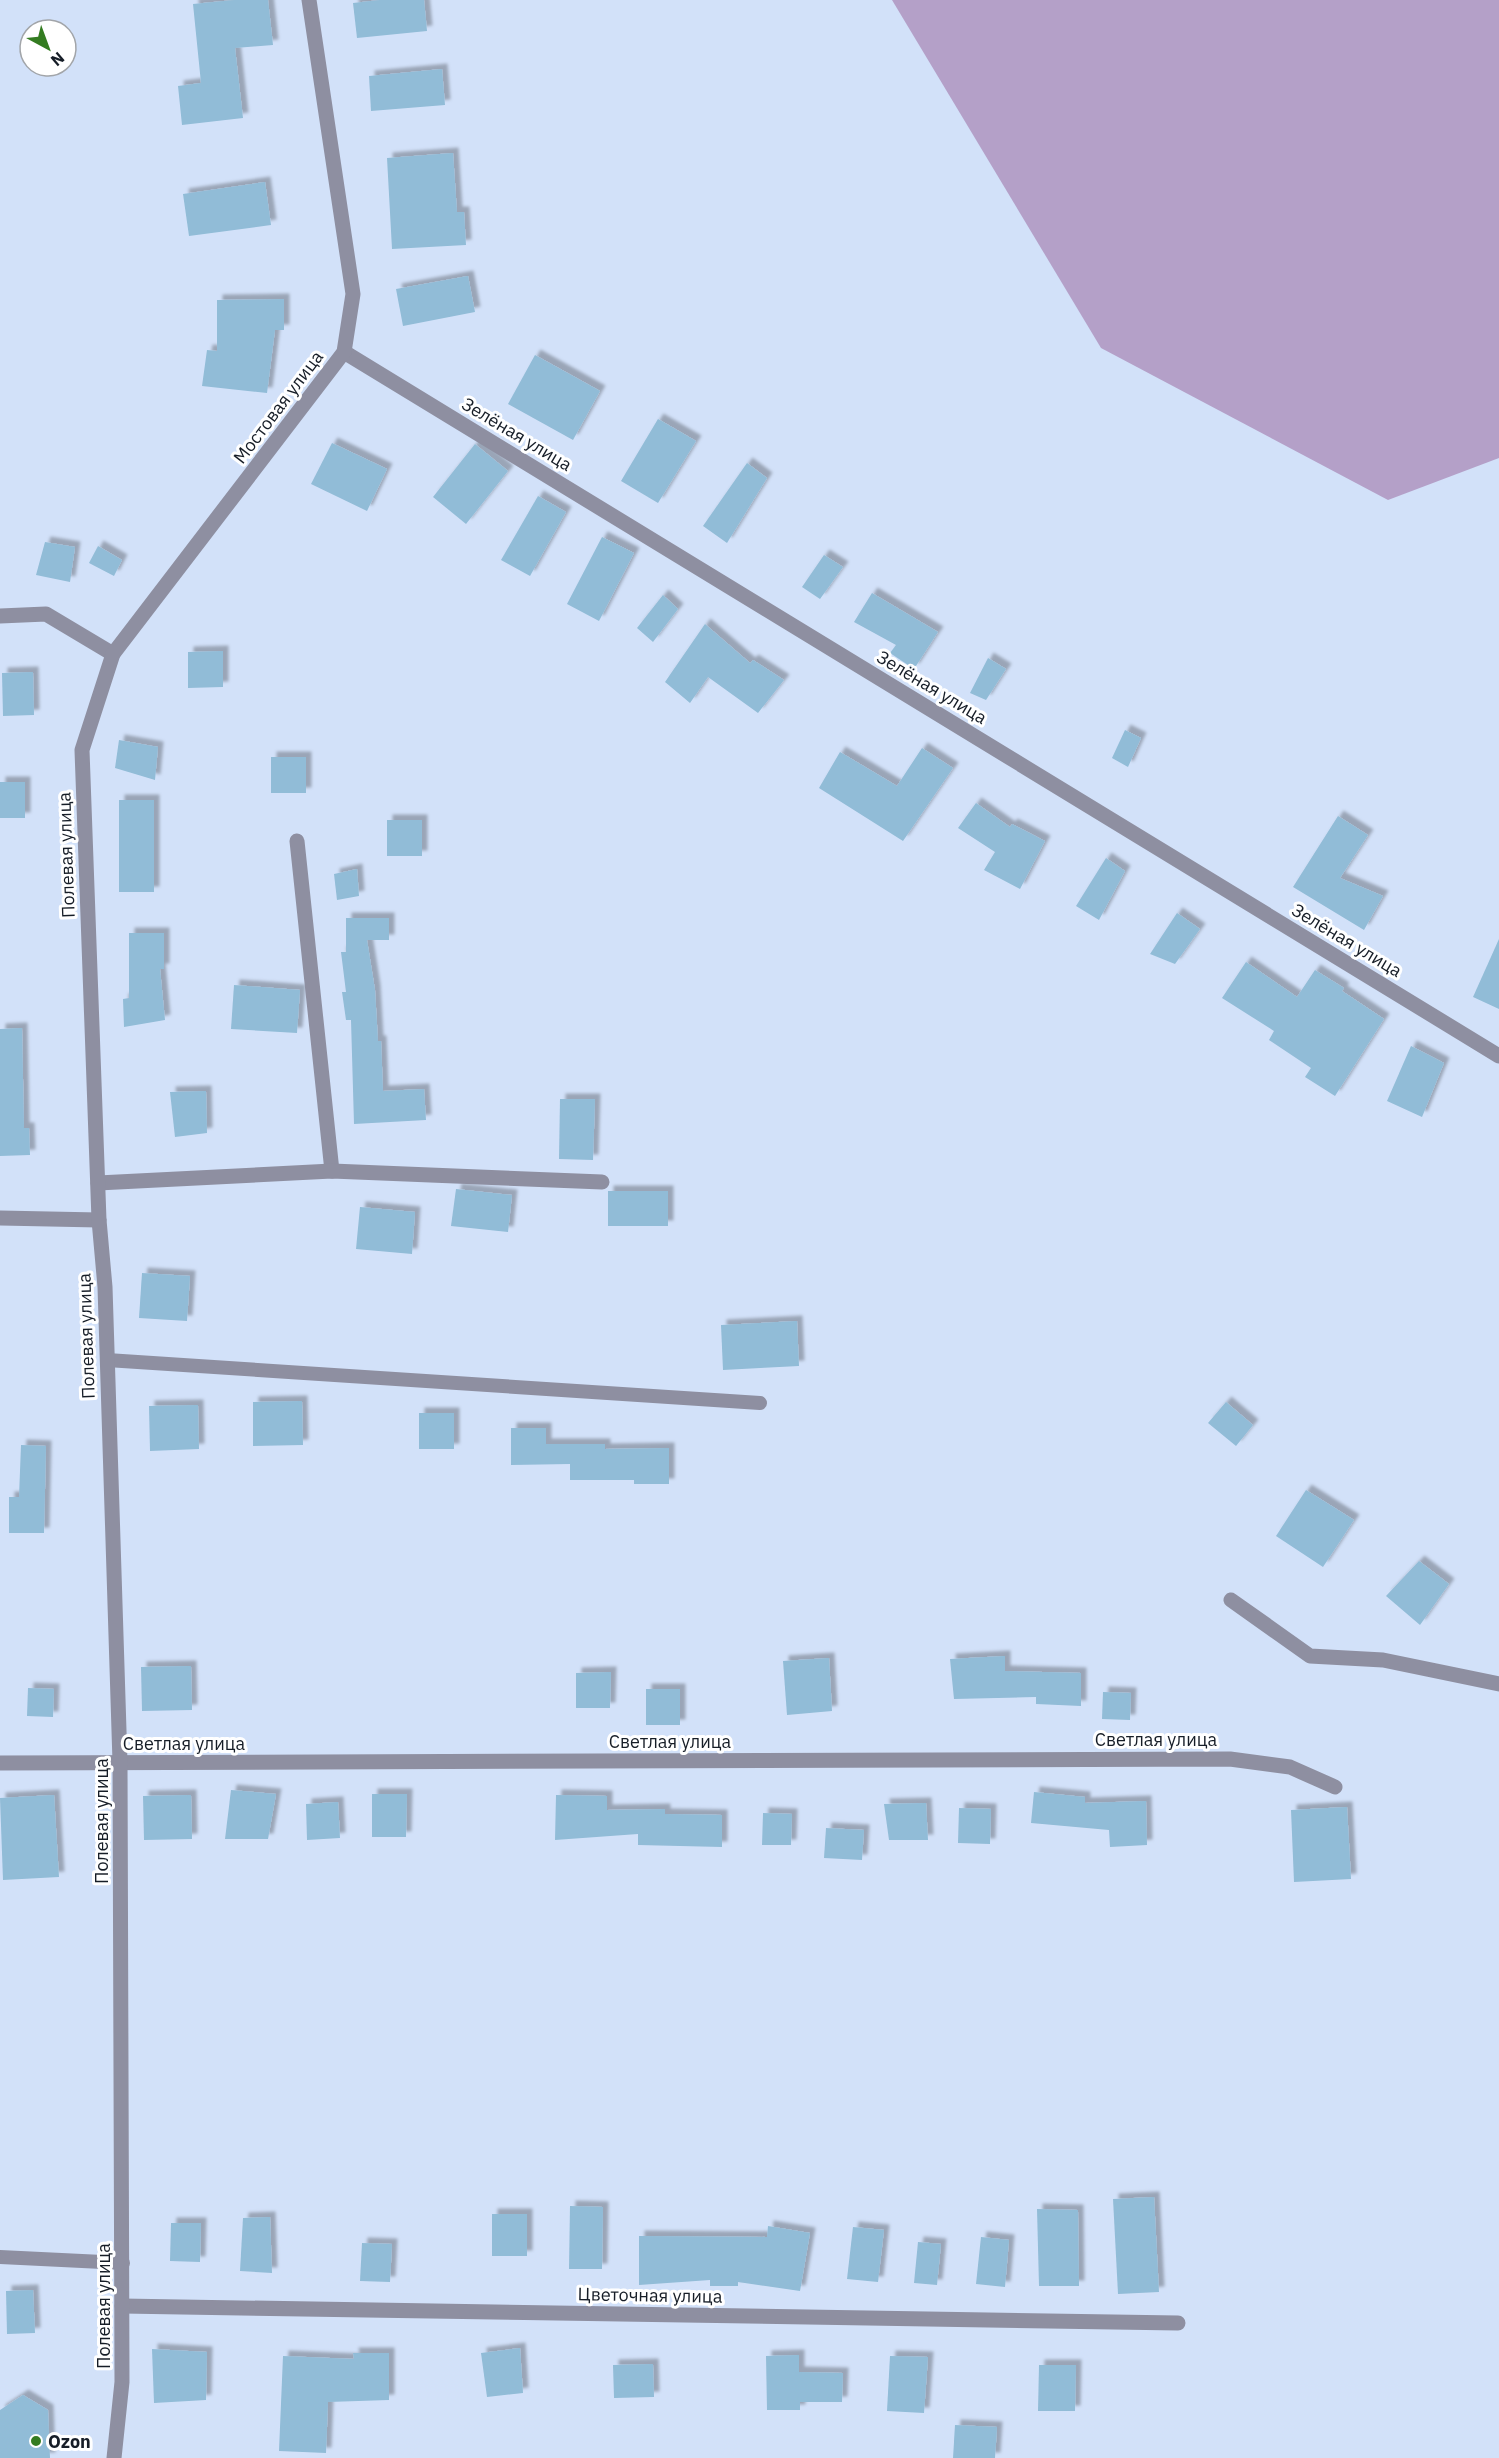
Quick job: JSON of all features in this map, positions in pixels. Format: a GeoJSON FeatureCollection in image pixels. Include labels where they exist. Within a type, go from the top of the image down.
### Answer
{"type":"FeatureCollection","features":[{"type":"Feature","properties":{"kind":"street","name":"Мостовая улица"},"geometry":{"type":"LineString","coordinates":[[113,654],[344,352],[353,294],[309,0]]}},
{"type":"Feature","properties":{"kind":"street","name":"Зелёная улица"},"geometry":{"type":"LineString","coordinates":[[344,352],[1499,1056]]}},
{"type":"Feature","properties":{"kind":"street"},"geometry":{"type":"LineString","coordinates":[[0,616],[46,614],[113,654]]}},
{"type":"Feature","properties":{"kind":"street","name":"Полевая улица"},"geometry":{"type":"LineString","coordinates":[[113,654],[82,750],[99,1220],[105,1287],[120,1762],[122,2382],[114,2458]]}},
{"type":"Feature","properties":{"kind":"street"},"geometry":{"type":"LineString","coordinates":[[297,841],[332,1171]]}},
{"type":"Feature","properties":{"kind":"street"},"geometry":{"type":"LineString","coordinates":[[98,1183],[332,1171],[602,1182]]}},
{"type":"Feature","properties":{"kind":"street"},"geometry":{"type":"LineString","coordinates":[[0,1218],[99,1220]]}},
{"type":"Feature","properties":{"kind":"street"},"geometry":{"type":"LineString","coordinates":[[1231,1600],[1310,1656],[1383,1660],[1499,1684]]}},
{"type":"Feature","properties":{"kind":"street","name":"Светлая улица"},"geometry":{"type":"LineString","coordinates":[[0,1763],[1230,1759],[1290,1767],[1335,1787]]}},
{"type":"Feature","properties":{"kind":"street","name":"Цветочная улица"},"geometry":{"type":"LineString","coordinates":[[122,2306],[1178,2323]]}},
{"type":"Feature","properties":{"kind":"lane"},"geometry":{"type":"LineString","coordinates":[[107,1360],[760,1402]]}},
{"type":"Feature","properties":{"kind":"lane"},"geometry":{"type":"LineString","coordinates":[[0,2257],[123,2263]]}},
{"type":"Feature","properties":{"kind":"shaded area"},"geometry":{"type":"Polygon","coordinates":[[[892,0],[1499,0],[1499,458],[1388,500],[1101,348],[892,0]]]}},
{"type":"Feature","properties":{"kind":"building"},"geometry":{"type":"Polygon","coordinates":[[[234,0],[268,0],[273,45],[235,48],[243,118],[182,125],[178,86],[201,83],[193,4],[234,0]]]}},
{"type":"Feature","properties":{"kind":"building"},"geometry":{"type":"Polygon","coordinates":[[[380,0],[424,0],[427,31],[357,38],[353,3],[380,0]]]}},
{"type":"Feature","properties":{"kind":"building"},"geometry":{"type":"Polygon","coordinates":[[[442,69],[445,105],[371,111],[369,76],[442,69]]]}},
{"type":"Feature","properties":{"kind":"building"},"geometry":{"type":"Polygon","coordinates":[[[453,153],[457,212],[464,212],[466,245],[392,249],[387,158],[453,153]]]}},
{"type":"Feature","properties":{"kind":"building"},"geometry":{"type":"Polygon","coordinates":[[[265,182],[271,225],[189,236],[183,194],[265,182]]]}},
{"type":"Feature","properties":{"kind":"building"},"geometry":{"type":"Polygon","coordinates":[[[468,276],[475,312],[403,326],[396,289],[468,276]]]}},
{"type":"Feature","properties":{"kind":"building"},"geometry":{"type":"Polygon","coordinates":[[[284,299],[284,330],[275,330],[267,393],[202,386],[207,350],[217,351],[217,300],[284,299]]]}},
{"type":"Feature","properties":{"kind":"building"},"geometry":{"type":"Polygon","coordinates":[[[535,355],[600,391],[573,440],[508,404],[535,355]]]}},
{"type":"Feature","properties":{"kind":"building"},"geometry":{"type":"Polygon","coordinates":[[[658,419],[696,441],[658,503],[621,481],[658,419]]]}},
{"type":"Feature","properties":{"kind":"building"},"geometry":{"type":"Polygon","coordinates":[[[332,443],[387,469],[367,511],[311,484],[332,443]]]}},
{"type":"Feature","properties":{"kind":"building"},"geometry":{"type":"Polygon","coordinates":[[[475,444],[508,471],[466,524],[433,497],[475,444]]]}},
{"type":"Feature","properties":{"kind":"building"},"geometry":{"type":"Polygon","coordinates":[[[747,463],[767,478],[727,543],[703,526],[747,463]]]}},
{"type":"Feature","properties":{"kind":"building"},"geometry":{"type":"Polygon","coordinates":[[[538,496],[566,512],[530,576],[501,560],[538,496]]]}},
{"type":"Feature","properties":{"kind":"building"},"geometry":{"type":"Polygon","coordinates":[[[602,537],[634,553],[599,621],[567,604],[602,537]]]}},
{"type":"Feature","properties":{"kind":"building"},"geometry":{"type":"Polygon","coordinates":[[[45,542],[75,547],[70,582],[36,575],[45,542]]]}},
{"type":"Feature","properties":{"kind":"building"},"geometry":{"type":"Polygon","coordinates":[[[98,546],[122,560],[114,576],[89,563],[98,546]]]}},
{"type":"Feature","properties":{"kind":"building"},"geometry":{"type":"Polygon","coordinates":[[[824,555],[843,567],[820,599],[802,587],[824,555]]]}},
{"type":"Feature","properties":{"kind":"building"},"geometry":{"type":"Polygon","coordinates":[[[872,593],[938,632],[914,669],[890,653],[896,645],[854,622],[872,593]]]}},
{"type":"Feature","properties":{"kind":"building"},"geometry":{"type":"Polygon","coordinates":[[[663,595],[678,609],[653,642],[637,628],[663,595]]]}},
{"type":"Feature","properties":{"kind":"building"},"geometry":{"type":"Polygon","coordinates":[[[705,624],[750,663],[753,660],[784,680],[758,713],[708,677],[690,703],[665,682],[705,624]]]}},
{"type":"Feature","properties":{"kind":"building"},"geometry":{"type":"Polygon","coordinates":[[[223,651],[223,687],[188,688],[188,652],[223,651]]]}},
{"type":"Feature","properties":{"kind":"building"},"geometry":{"type":"Polygon","coordinates":[[[988,658],[1006,669],[986,700],[970,693],[988,658]]]}},
{"type":"Feature","properties":{"kind":"building"},"geometry":{"type":"Polygon","coordinates":[[[33,672],[34,715],[3,716],[2,673],[33,672]]]}},
{"type":"Feature","properties":{"kind":"building"},"geometry":{"type":"Polygon","coordinates":[[[1125,730],[1141,738],[1128,767],[1112,758],[1125,730]]]}},
{"type":"Feature","properties":{"kind":"building"},"geometry":{"type":"Polygon","coordinates":[[[119,740],[158,747],[155,780],[115,768],[119,740]]]}},
{"type":"Feature","properties":{"kind":"building"},"geometry":{"type":"Polygon","coordinates":[[[922,748],[953,768],[903,841],[819,788],[840,752],[897,786],[922,748]]]}},
{"type":"Feature","properties":{"kind":"building"},"geometry":{"type":"Polygon","coordinates":[[[271,757],[306,757],[306,793],[271,793],[271,757]]]}},
{"type":"Feature","properties":{"kind":"building"},"geometry":{"type":"Polygon","coordinates":[[[0,782],[25,782],[25,818],[0,818],[0,782]]]}},
{"type":"Feature","properties":{"kind":"building"},"geometry":{"type":"Polygon","coordinates":[[[119,800],[154,800],[154,892],[119,892],[119,800]]]}},
{"type":"Feature","properties":{"kind":"building"},"geometry":{"type":"Polygon","coordinates":[[[976,803],[1010,827],[1012,824],[1045,841],[1020,889],[984,870],[995,852],[958,828],[976,803]]]}},
{"type":"Feature","properties":{"kind":"building"},"geometry":{"type":"Polygon","coordinates":[[[1338,816],[1368,835],[1340,878],[1383,896],[1364,930],[1293,887],[1338,816]]]}},
{"type":"Feature","properties":{"kind":"building"},"geometry":{"type":"Polygon","coordinates":[[[387,820],[422,820],[422,856],[387,856],[387,820]]]}},
{"type":"Feature","properties":{"kind":"building"},"geometry":{"type":"Polygon","coordinates":[[[1106,858],[1125,871],[1099,920],[1076,906],[1106,858]]]}},
{"type":"Feature","properties":{"kind":"building"},"geometry":{"type":"Polygon","coordinates":[[[357,869],[359,896],[337,900],[334,874],[357,869]]]}},
{"type":"Feature","properties":{"kind":"building"},"geometry":{"type":"Polygon","coordinates":[[[1177,913],[1200,929],[1175,964],[1150,954],[1177,913]]]}},
{"type":"Feature","properties":{"kind":"building"},"geometry":{"type":"Polygon","coordinates":[[[346,918],[389,918],[389,940],[367,940],[375,990],[378,1041],[381,1041],[383,1091],[424,1089],[426,1120],[354,1124],[351,1020],[346,1020],[342,992],[346,992],[341,952],[346,952],[346,918]]]}},
{"type":"Feature","properties":{"kind":"building"},"geometry":{"type":"Polygon","coordinates":[[[129,933],[164,933],[164,969],[160,969],[165,1020],[124,1027],[123,999],[129,998],[129,933]]]}},
{"type":"Feature","properties":{"kind":"building"},"geometry":{"type":"Polygon","coordinates":[[[1499,939],[1499,1009],[1473,997],[1499,939]]]}},
{"type":"Feature","properties":{"kind":"building"},"geometry":{"type":"Polygon","coordinates":[[[1246,962],[1297,997],[1315,970],[1344,988],[1342,991],[1384,1019],[1335,1096],[1305,1077],[1311,1068],[1269,1040],[1274,1031],[1222,998],[1246,962]]]}},
{"type":"Feature","properties":{"kind":"building"},"geometry":{"type":"Polygon","coordinates":[[[234,985],[300,990],[297,1033],[231,1029],[234,985]]]}},
{"type":"Feature","properties":{"kind":"building"},"geometry":{"type":"Polygon","coordinates":[[[22,1028],[24,1128],[29,1128],[30,1155],[0,1156],[0,1029],[22,1028]]]}},
{"type":"Feature","properties":{"kind":"building"},"geometry":{"type":"Polygon","coordinates":[[[1411,1046],[1444,1063],[1422,1117],[1387,1101],[1411,1046]]]}},
{"type":"Feature","properties":{"kind":"building"},"geometry":{"type":"Polygon","coordinates":[[[206,1091],[207,1133],[175,1137],[170,1092],[206,1091]]]}},
{"type":"Feature","properties":{"kind":"building"},"geometry":{"type":"Polygon","coordinates":[[[560,1099],[595,1099],[593,1160],[559,1159],[560,1099]]]}},
{"type":"Feature","properties":{"kind":"building"},"geometry":{"type":"Polygon","coordinates":[[[456,1189],[512,1195],[508,1232],[451,1226],[456,1189]]]}},
{"type":"Feature","properties":{"kind":"building"},"geometry":{"type":"Polygon","coordinates":[[[608,1191],[668,1191],[668,1226],[608,1226],[608,1191]]]}},
{"type":"Feature","properties":{"kind":"building"},"geometry":{"type":"Polygon","coordinates":[[[360,1207],[415,1212],[412,1254],[356,1249],[360,1207]]]}},
{"type":"Feature","properties":{"kind":"building"},"geometry":{"type":"Polygon","coordinates":[[[142,1273],[190,1276],[187,1321],[139,1318],[142,1273]]]}},
{"type":"Feature","properties":{"kind":"building"},"geometry":{"type":"Polygon","coordinates":[[[797,1321],[799,1366],[723,1370],[721,1325],[797,1321]]]}},
{"type":"Feature","properties":{"kind":"building"},"geometry":{"type":"Polygon","coordinates":[[[302,1401],[303,1445],[253,1446],[253,1402],[302,1401]]]}},
{"type":"Feature","properties":{"kind":"building"},"geometry":{"type":"Polygon","coordinates":[[[1226,1402],[1253,1425],[1236,1446],[1208,1423],[1226,1402]]]}},
{"type":"Feature","properties":{"kind":"building"},"geometry":{"type":"Polygon","coordinates":[[[198,1405],[199,1449],[150,1451],[149,1406],[198,1405]]]}},
{"type":"Feature","properties":{"kind":"building"},"geometry":{"type":"Polygon","coordinates":[[[419,1413],[454,1413],[454,1449],[419,1449],[419,1413]]]}},
{"type":"Feature","properties":{"kind":"building"},"geometry":{"type":"Polygon","coordinates":[[[511,1428],[546,1428],[546,1444],[605,1444],[605,1449],[669,1448],[669,1484],[634,1484],[634,1480],[570,1480],[570,1464],[511,1465],[511,1428]]]}},
{"type":"Feature","properties":{"kind":"building"},"geometry":{"type":"Polygon","coordinates":[[[21,1445],[46,1446],[44,1533],[9,1533],[9,1497],[19,1497],[21,1445]]]}},
{"type":"Feature","properties":{"kind":"building"},"geometry":{"type":"Polygon","coordinates":[[[1306,1490],[1354,1520],[1323,1567],[1276,1536],[1306,1490]]]}},
{"type":"Feature","properties":{"kind":"building"},"geometry":{"type":"Polygon","coordinates":[[[1419,1561],[1449,1584],[1420,1625],[1386,1596],[1419,1561]]]}},
{"type":"Feature","properties":{"kind":"building"},"geometry":{"type":"Polygon","coordinates":[[[1005,1656],[1005,1671],[1081,1673],[1081,1706],[1036,1704],[1036,1697],[954,1699],[950,1659],[1005,1656]]]}},
{"type":"Feature","properties":{"kind":"building"},"geometry":{"type":"Polygon","coordinates":[[[829,1658],[832,1711],[787,1715],[783,1661],[829,1658]]]}},
{"type":"Feature","properties":{"kind":"building"},"geometry":{"type":"Polygon","coordinates":[[[191,1666],[192,1710],[142,1711],[141,1667],[191,1666]]]}},
{"type":"Feature","properties":{"kind":"building"},"geometry":{"type":"Polygon","coordinates":[[[611,1672],[610,1708],[576,1708],[576,1673],[611,1672]]]}},
{"type":"Feature","properties":{"kind":"building"},"geometry":{"type":"Polygon","coordinates":[[[28,1688],[54,1689],[53,1717],[27,1716],[28,1688]]]}},
{"type":"Feature","properties":{"kind":"building"},"geometry":{"type":"Polygon","coordinates":[[[646,1689],[680,1689],[680,1725],[646,1725],[646,1689]]]}},
{"type":"Feature","properties":{"kind":"building"},"geometry":{"type":"Polygon","coordinates":[[[1103,1692],[1131,1693],[1130,1720],[1102,1719],[1103,1692]]]}},
{"type":"Feature","properties":{"kind":"building"},"geometry":{"type":"Polygon","coordinates":[[[231,1790],[276,1794],[268,1839],[225,1839],[231,1790]]]}},
{"type":"Feature","properties":{"kind":"building"},"geometry":{"type":"Polygon","coordinates":[[[1034,1792],[1085,1797],[1085,1803],[1146,1801],[1147,1845],[1110,1847],[1109,1830],[1031,1823],[1034,1792]]]}},
{"type":"Feature","properties":{"kind":"building"},"geometry":{"type":"Polygon","coordinates":[[[372,1794],[407,1794],[406,1837],[372,1837],[372,1794]]]}},
{"type":"Feature","properties":{"kind":"building"},"geometry":{"type":"Polygon","coordinates":[[[54,1795],[59,1877],[3,1880],[0,1798],[54,1795]]]}},
{"type":"Feature","properties":{"kind":"building"},"geometry":{"type":"Polygon","coordinates":[[[191,1795],[192,1839],[144,1840],[143,1796],[191,1795]]]}},
{"type":"Feature","properties":{"kind":"building"},"geometry":{"type":"Polygon","coordinates":[[[556,1795],[607,1796],[607,1810],[665,1809],[665,1814],[722,1815],[722,1847],[638,1845],[638,1834],[555,1840],[556,1795]]]}},
{"type":"Feature","properties":{"kind":"building"},"geometry":{"type":"Polygon","coordinates":[[[338,1802],[340,1838],[307,1840],[306,1804],[338,1802]]]}},
{"type":"Feature","properties":{"kind":"building"},"geometry":{"type":"Polygon","coordinates":[[[926,1803],[928,1840],[889,1840],[884,1804],[926,1803]]]}},
{"type":"Feature","properties":{"kind":"building"},"geometry":{"type":"Polygon","coordinates":[[[1347,1807],[1351,1879],[1294,1882],[1291,1810],[1347,1807]]]}},
{"type":"Feature","properties":{"kind":"building"},"geometry":{"type":"Polygon","coordinates":[[[959,1808],[991,1809],[990,1844],[958,1843],[959,1808]]]}},
{"type":"Feature","properties":{"kind":"building"},"geometry":{"type":"Polygon","coordinates":[[[763,1813],[792,1814],[791,1845],[762,1845],[763,1813]]]}},
{"type":"Feature","properties":{"kind":"building"},"geometry":{"type":"Polygon","coordinates":[[[826,1828],[864,1830],[862,1860],[824,1858],[826,1828]]]}},
{"type":"Feature","properties":{"kind":"building"},"geometry":{"type":"Polygon","coordinates":[[[1154,2197],[1159,2292],[1118,2294],[1113,2199],[1154,2197]]]}},
{"type":"Feature","properties":{"kind":"building"},"geometry":{"type":"Polygon","coordinates":[[[570,2206],[603,2207],[602,2269],[569,2269],[570,2206]]]}},
{"type":"Feature","properties":{"kind":"building"},"geometry":{"type":"Polygon","coordinates":[[[1037,2209],[1078,2210],[1079,2286],[1039,2286],[1037,2209]]]}},
{"type":"Feature","properties":{"kind":"building"},"geometry":{"type":"Polygon","coordinates":[[[492,2214],[527,2214],[527,2256],[492,2256],[492,2214]]]}},
{"type":"Feature","properties":{"kind":"building"},"geometry":{"type":"Polygon","coordinates":[[[270,2217],[272,2273],[240,2271],[243,2218],[270,2217]]]}},
{"type":"Feature","properties":{"kind":"building"},"geometry":{"type":"Polygon","coordinates":[[[171,2223],[201,2223],[200,2262],[170,2261],[171,2223]]]}},
{"type":"Feature","properties":{"kind":"building"},"geometry":{"type":"Polygon","coordinates":[[[768,2226],[810,2233],[800,2291],[738,2282],[738,2286],[710,2286],[710,2280],[639,2285],[639,2236],[767,2237],[768,2226]]]}},
{"type":"Feature","properties":{"kind":"building"},"geometry":{"type":"Polygon","coordinates":[[[853,2227],[884,2230],[878,2282],[847,2279],[853,2227]]]}},
{"type":"Feature","properties":{"kind":"building"},"geometry":{"type":"Polygon","coordinates":[[[981,2237],[1009,2240],[1005,2287],[976,2284],[981,2237]]]}},
{"type":"Feature","properties":{"kind":"building"},"geometry":{"type":"Polygon","coordinates":[[[918,2242],[941,2244],[937,2285],[914,2283],[918,2242]]]}},
{"type":"Feature","properties":{"kind":"building"},"geometry":{"type":"Polygon","coordinates":[[[362,2243],[392,2244],[390,2282],[360,2281],[362,2243]]]}},
{"type":"Feature","properties":{"kind":"building"},"geometry":{"type":"Polygon","coordinates":[[[33,2290],[35,2333],[7,2334],[6,2291],[33,2290]]]}},
{"type":"Feature","properties":{"kind":"building"},"geometry":{"type":"Polygon","coordinates":[[[520,2348],[523,2393],[487,2397],[481,2353],[520,2348]]]}},
{"type":"Feature","properties":{"kind":"building"},"geometry":{"type":"Polygon","coordinates":[[[152,2349],[207,2352],[206,2400],[154,2403],[152,2349]]]}},
{"type":"Feature","properties":{"kind":"building"},"geometry":{"type":"Polygon","coordinates":[[[353,2353],[389,2353],[389,2400],[328,2402],[326,2453],[279,2451],[283,2356],[354,2359],[353,2353]]]}},
{"type":"Feature","properties":{"kind":"building"},"geometry":{"type":"Polygon","coordinates":[[[799,2355],[799,2372],[843,2373],[842,2402],[800,2402],[800,2410],[767,2410],[766,2356],[799,2355]]]}},
{"type":"Feature","properties":{"kind":"building"},"geometry":{"type":"Polygon","coordinates":[[[890,2356],[928,2357],[924,2413],[887,2411],[890,2356]]]}},
{"type":"Feature","properties":{"kind":"building"},"geometry":{"type":"Polygon","coordinates":[[[653,2364],[654,2397],[614,2398],[613,2365],[653,2364]]]}},
{"type":"Feature","properties":{"kind":"building"},"geometry":{"type":"Polygon","coordinates":[[[1039,2365],[1076,2365],[1075,2411],[1038,2411],[1039,2365]]]}},
{"type":"Feature","properties":{"kind":"building"},"geometry":{"type":"Polygon","coordinates":[[[23,2395],[48,2410],[50,2458],[0,2458],[0,2410],[23,2395]]]}},
{"type":"Feature","properties":{"kind":"building"},"geometry":{"type":"Polygon","coordinates":[[[955,2425],[997,2427],[995,2458],[953,2458],[955,2425]]]}},
{"type":"Feature","properties":{"kind":"place","name":"Ozon"},"geometry":{"type":"Point","coordinates":[36,2441]}}]}
